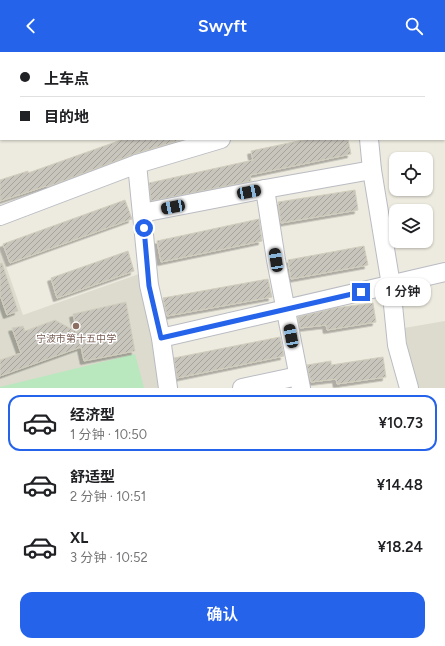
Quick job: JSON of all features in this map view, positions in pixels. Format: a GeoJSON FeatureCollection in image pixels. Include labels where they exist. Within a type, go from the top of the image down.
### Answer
{"type":"FeatureCollection","features":[{"type":"Feature","properties":{"kind":"street"},"geometry":{"type":"LineString","coordinates":[[0,216],[137,164],[218,140]]}},
{"type":"Feature","properties":{"kind":"street"},"geometry":{"type":"LineString","coordinates":[[369,140],[372,170],[391,285],[397,345],[409,388]]}},
{"type":"Feature","properties":{"kind":"street"},"geometry":{"type":"LineString","coordinates":[[137,164],[149,286],[161,338],[168,388]]}},
{"type":"Feature","properties":{"kind":"street"},"geometry":{"type":"LineString","coordinates":[[142,213],[372,170]]}},
{"type":"Feature","properties":{"kind":"street"},"geometry":{"type":"LineString","coordinates":[[242,388],[300,382],[276,260],[265,189]]}},
{"type":"Feature","properties":{"kind":"street"},"geometry":{"type":"LineString","coordinates":[[161,338],[445,272]]}},
{"type":"Feature","properties":{"kind":"shaded area","name":"宁波市第十五中学"},"geometry":{"type":"Polygon","coordinates":[[[0,249],[23,315],[139,274],[162,388],[0,388],[0,249]]]}},
{"type":"Feature","properties":{"kind":"shaded area"},"geometry":{"type":"Polygon","coordinates":[[[445,321],[445,388],[415,388],[404,328],[445,321]]]}},
{"type":"Feature","properties":{"kind":"green space"},"geometry":{"type":"Polygon","coordinates":[[[135,354],[144,388],[0,388],[0,387],[135,354]]]}},
{"type":"Feature","properties":{"kind":"building"},"geometry":{"type":"Polygon","coordinates":[[[121,140],[181,140],[134,154],[47,187],[46,186],[0,201],[0,180],[28,171],[28,173],[121,140]]]}},
{"type":"Feature","properties":{"kind":"building"},"geometry":{"type":"Polygon","coordinates":[[[303,140],[348,140],[351,154],[250,175],[251,181],[151,201],[149,183],[253,160],[251,151],[303,140]]]}},
{"type":"Feature","properties":{"kind":"building"},"geometry":{"type":"Polygon","coordinates":[[[355,190],[358,210],[281,223],[278,202],[355,190]]]}},
{"type":"Feature","properties":{"kind":"building"},"geometry":{"type":"Polygon","coordinates":[[[125,200],[132,219],[10,263],[3,244],[125,200]]]}},
{"type":"Feature","properties":{"kind":"building"},"geometry":{"type":"Polygon","coordinates":[[[259,219],[262,241],[161,262],[157,241],[259,219]]]}},
{"type":"Feature","properties":{"kind":"building"},"geometry":{"type":"Polygon","coordinates":[[[364,246],[368,265],[291,279],[288,260],[364,246]]]}},
{"type":"Feature","properties":{"kind":"building"},"geometry":{"type":"Polygon","coordinates":[[[128,251],[134,271],[57,298],[51,278],[128,251]]]}},
{"type":"Feature","properties":{"kind":"building"},"geometry":{"type":"Polygon","coordinates":[[[2,263],[18,311],[7,315],[0,295],[0,264],[2,263]]]}},
{"type":"Feature","properties":{"kind":"building"},"geometry":{"type":"Polygon","coordinates":[[[268,279],[272,297],[167,316],[163,298],[268,279]]]}},
{"type":"Feature","properties":{"kind":"building"},"geometry":{"type":"Polygon","coordinates":[[[126,302],[135,351],[84,361],[81,347],[0,376],[0,360],[21,353],[12,328],[23,326],[25,331],[55,320],[77,332],[73,314],[126,302]]]}},
{"type":"Feature","properties":{"kind":"building"},"geometry":{"type":"Polygon","coordinates":[[[373,303],[376,322],[327,330],[326,325],[300,328],[298,317],[335,308],[373,303]]]}},
{"type":"Feature","properties":{"kind":"building"},"geometry":{"type":"Polygon","coordinates":[[[280,337],[284,356],[177,378],[174,358],[280,337]]]}},
{"type":"Feature","properties":{"kind":"building"},"geometry":{"type":"Polygon","coordinates":[[[383,357],[386,377],[337,384],[336,379],[311,382],[307,365],[331,361],[331,365],[383,357]]]}},
{"type":"Feature","properties":{"kind":"place","name":"宁波市第十五中学"},"geometry":{"type":"Point","coordinates":[76,326]}},
{"type":"Feature","properties":{"kind":"route"},"geometry":{"type":"LineString","coordinates":[[144,228],[149,286],[161,338],[361,292]]}}]}
